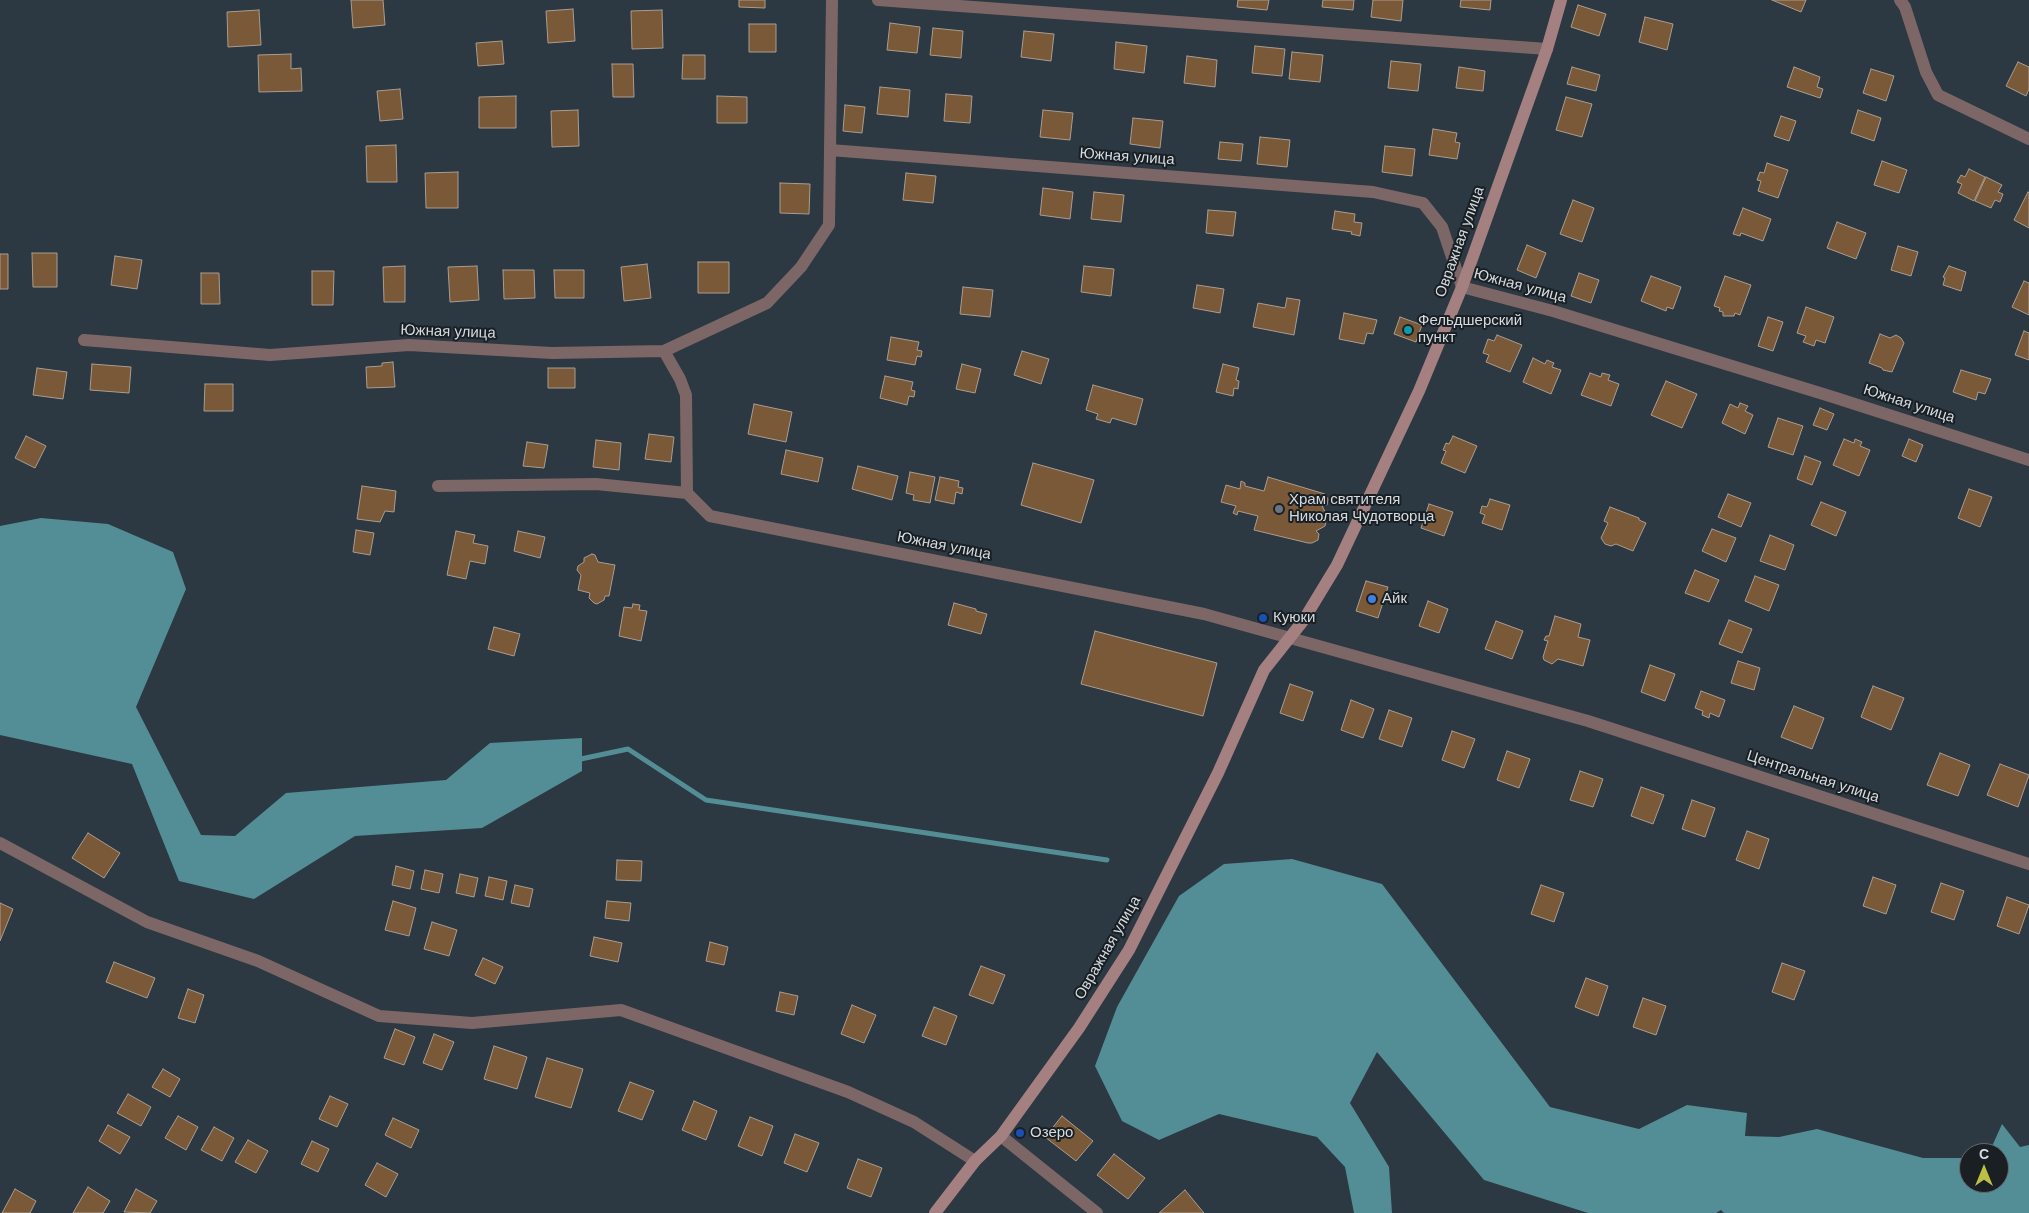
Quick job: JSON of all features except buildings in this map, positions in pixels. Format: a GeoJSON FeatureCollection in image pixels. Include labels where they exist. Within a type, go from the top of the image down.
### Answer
{"type":"FeatureCollection","features":[{"type":"Feature","properties":{"kind":"street"},"geometry":{"type":"LineString","coordinates":[[438,486],[596,484],[687,493],[686,395],[680,379],[664,351],[767,303],[801,267],[829,226],[832,0]]}},
{"type":"Feature","properties":{"kind":"street"},"geometry":{"type":"LineString","coordinates":[[878,0],[1547,49]]}},
{"type":"Feature","properties":{"kind":"street","name":"Овражная улица"},"geometry":{"type":"LineString","coordinates":[[935,1213],[975,1161],[1001,1136],[1079,1028],[1129,950],[1218,773],[1264,670],[1303,621],[1341,557],[1419,391],[1462,287],[1547,49],[1561,0]]}},
{"type":"Feature","properties":{"kind":"street"},"geometry":{"type":"LineString","coordinates":[[1900,0],[1905,7],[1926,72],[1938,96],[2029,139]]}},
{"type":"Feature","properties":{"kind":"street","name":"Южная улица"},"geometry":{"type":"LineString","coordinates":[[830,150],[1373,192],[1423,203],[1442,227],[1462,287],[1554,311],[1824,394],[2029,460]]}},
{"type":"Feature","properties":{"kind":"street","name":"Южная улица"},"geometry":{"type":"LineString","coordinates":[[84,340],[270,356],[409,345],[552,353],[664,351]]}},
{"type":"Feature","properties":{"kind":"street","name":"Южная улица"},"geometry":{"type":"LineString","coordinates":[[687,493],[710,516],[1204,614],[1289,638]]}},
{"type":"Feature","properties":{"kind":"street","name":"Центральная улица"},"geometry":{"type":"LineString","coordinates":[[1289,638],[1588,721],[2029,864]]}},
{"type":"Feature","properties":{"kind":"street"},"geometry":{"type":"LineString","coordinates":[[0,843],[147,922],[258,961],[379,1016],[472,1023],[620,1010],[848,1092],[914,1122],[975,1161]]}},
{"type":"Feature","properties":{"kind":"street"},"geometry":{"type":"LineString","coordinates":[[1001,1136],[1097,1213]]}},
{"type":"Feature","properties":{"kind":"water"},"geometry":{"type":"Polygon","coordinates":[[[41,518],[108,524],[173,552],[186,589],[136,707],[201,835],[235,836],[286,793],[446,780],[490,743],[582,738],[582,771],[482,828],[355,836],[254,899],[179,881],[132,764],[0,735],[0,526],[41,518]]]}},
{"type":"Feature","properties":{"kind":"water"},"geometry":{"type":"Polygon","coordinates":[[[1292,859],[1382,884],[1550,1107],[1639,1129],[1687,1105],[1747,1113],[1745,1136],[1779,1137],[1817,1129],[1923,1158],[1959,1158],[1959,1193],[2009,1193],[2009,1143],[1993,1143],[2002,1124],[2020,1147],[2029,1145],[2029,1213],[1724,1213],[1721,1210],[1716,1213],[1588,1213],[1484,1180],[1377,1052],[1350,1103],[1389,1167],[1392,1213],[1354,1213],[1345,1167],[1317,1137],[1219,1114],[1159,1140],[1122,1121],[1095,1066],[1117,1007],[1179,896],[1224,864],[1292,859]]]}},
{"type":"Feature","properties":{"kind":"waterway"},"geometry":{"type":"LineString","coordinates":[[576,760],[628,749],[706,800],[1107,860]]}},
{"type":"Feature","properties":{"kind":"place","name":"Фельдшерский пункт"},"geometry":{"type":"Point","coordinates":[1408,330]}},
{"type":"Feature","properties":{"kind":"place","name":"Храм святителя Николая Чудотворца"},"geometry":{"type":"Point","coordinates":[1279,509]}},
{"type":"Feature","properties":{"kind":"place","name":"Айк"},"geometry":{"type":"Point","coordinates":[1372,599]}},
{"type":"Feature","properties":{"kind":"place","name":"Куюки"},"geometry":{"type":"Point","coordinates":[1263,618]}},
{"type":"Feature","properties":{"kind":"place","name":"Озеро"},"geometry":{"type":"Point","coordinates":[1020,1133]}}]}
